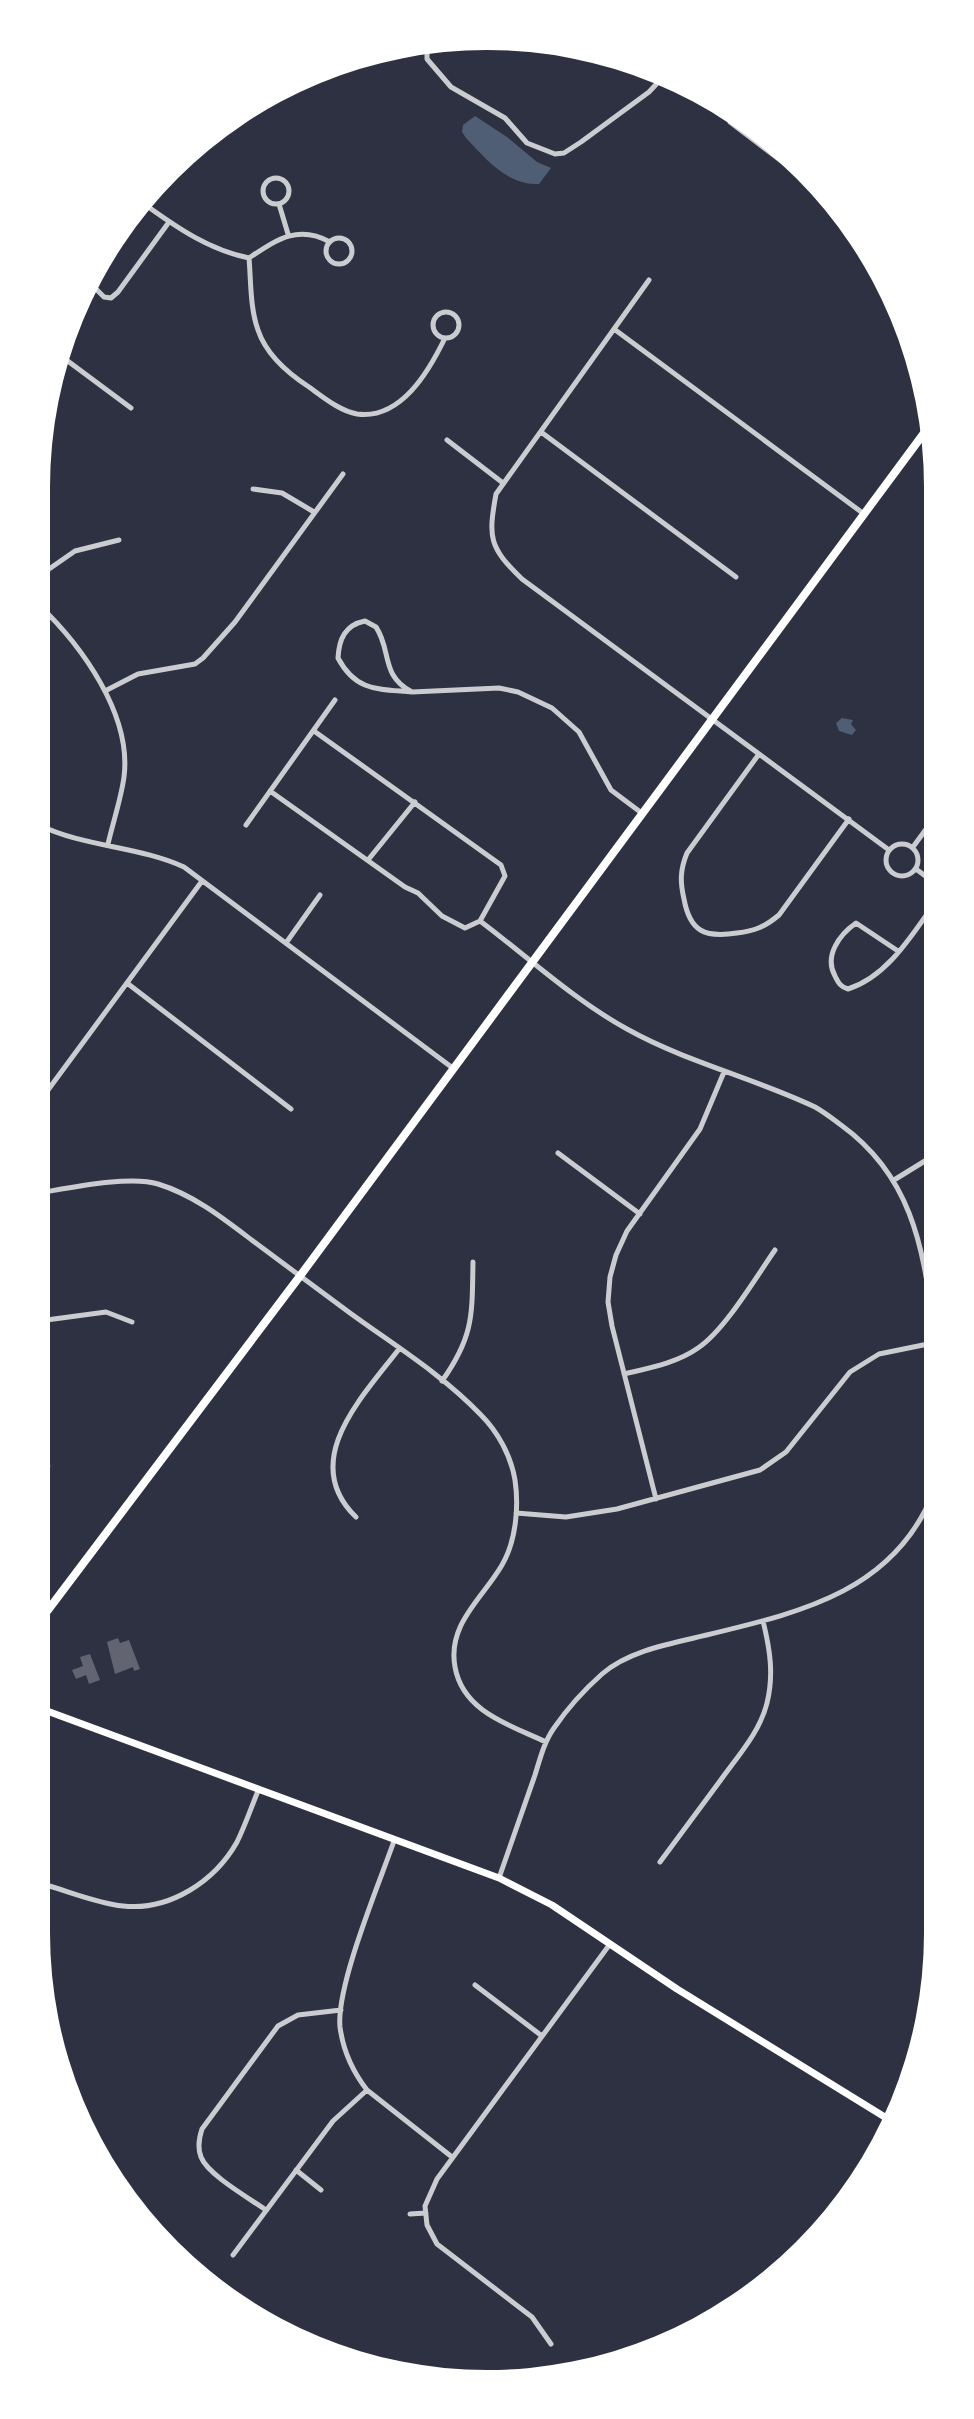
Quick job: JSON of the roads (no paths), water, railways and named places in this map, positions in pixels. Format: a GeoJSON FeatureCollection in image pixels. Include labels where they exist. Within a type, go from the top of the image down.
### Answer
{"type":"FeatureCollection","features":[{"type":"Feature","properties":{"kind":"main road"},"geometry":{"type":"LineString","coordinates":[[50,1607],[534,962],[922,436]]}},
{"type":"Feature","properties":{"kind":"main road"},"geometry":{"type":"LineString","coordinates":[[50,1712],[258,1791],[499,1878],[552,1905],[883,2116]]}},
{"type":"Feature","properties":{"kind":"street"},"geometry":{"type":"LineString","coordinates":[[428,53],[434,69],[451,87],[505,118],[527,143],[555,154],[564,153],[581,142],[649,92],[656,84]]}},
{"type":"Feature","properties":{"kind":"street"},"geometry":{"type":"LineString","coordinates":[[274,178],[282,179],[289,186],[289,196],[279,204],[270,202],[263,192],[267,182],[274,178]]}},
{"type":"Feature","properties":{"kind":"street"},"geometry":{"type":"LineString","coordinates":[[279,204],[288,234]]}},
{"type":"Feature","properties":{"kind":"street"},"geometry":{"type":"LineString","coordinates":[[150,208],[169,222],[225,253],[249,258],[288,234],[314,234],[330,242],[340,238],[350,242],[353,252],[348,262],[338,265],[330,260],[326,252],[330,242]]}},
{"type":"Feature","properties":{"kind":"street"},"geometry":{"type":"LineString","coordinates":[[97,289],[104,297],[111,298],[118,292],[169,222]]}},
{"type":"Feature","properties":{"kind":"street"},"geometry":{"type":"LineString","coordinates":[[249,258],[255,318],[266,346],[280,363],[301,382],[347,411],[358,414],[379,412],[405,397],[428,370],[445,338]]}},
{"type":"Feature","properties":{"kind":"street"},"geometry":{"type":"LineString","coordinates":[[649,280],[496,494],[490,528],[501,558],[522,579],[890,850]]}},
{"type":"Feature","properties":{"kind":"street"},"geometry":{"type":"LineString","coordinates":[[447,312],[456,316],[460,326],[455,336],[445,338],[436,334],[433,326],[437,316],[447,312]]}},
{"type":"Feature","properties":{"kind":"street"},"geometry":{"type":"LineString","coordinates":[[614,329],[864,514]]}},
{"type":"Feature","properties":{"kind":"street"},"geometry":{"type":"LineString","coordinates":[[68,361],[131,408]]}},
{"type":"Feature","properties":{"kind":"street"},"geometry":{"type":"LineString","coordinates":[[540,432],[736,577]]}},
{"type":"Feature","properties":{"kind":"street"},"geometry":{"type":"LineString","coordinates":[[447,440],[503,483]]}},
{"type":"Feature","properties":{"kind":"street"},"geometry":{"type":"LineString","coordinates":[[105,691],[138,674],[195,664],[203,658],[230,628],[343,474]]}},
{"type":"Feature","properties":{"kind":"street"},"geometry":{"type":"LineString","coordinates":[[253,489],[282,493],[314,512]]}},
{"type":"Feature","properties":{"kind":"street"},"geometry":{"type":"LineString","coordinates":[[50,568],[75,551],[119,540]]}},
{"type":"Feature","properties":{"kind":"street"},"geometry":{"type":"LineString","coordinates":[[50,618],[92,670],[116,711],[124,738],[124,776],[108,844]]}},
{"type":"Feature","properties":{"kind":"street"},"geometry":{"type":"LineString","coordinates":[[412,692],[404,688],[392,674],[376,627],[365,621],[350,626],[338,646],[338,658],[349,673],[372,689],[412,692],[498,688],[518,692],[545,704],[563,716],[579,732],[611,790],[643,814]]}},
{"type":"Feature","properties":{"kind":"street"},"geometry":{"type":"LineString","coordinates":[[246,825],[335,700]]}},
{"type":"Feature","properties":{"kind":"street"},"geometry":{"type":"LineString","coordinates":[[270,791],[418,893],[442,916],[465,928],[480,921],[503,883],[505,870],[414,801],[314,731]]}},
{"type":"Feature","properties":{"kind":"street"},"geometry":{"type":"LineString","coordinates":[[759,754],[687,853],[681,869],[687,918],[700,930],[717,936],[766,927],[779,915],[849,819]]}},
{"type":"Feature","properties":{"kind":"street"},"geometry":{"type":"LineString","coordinates":[[368,860],[414,801]]}},
{"type":"Feature","properties":{"kind":"street"},"geometry":{"type":"LineString","coordinates":[[50,828],[161,857],[202,880],[454,1069]]}},
{"type":"Feature","properties":{"kind":"street"},"geometry":{"type":"LineString","coordinates":[[913,847],[924,832]]}},
{"type":"Feature","properties":{"kind":"street"},"geometry":{"type":"LineString","coordinates":[[898,844],[913,847],[919,860],[916,869],[902,876],[892,873],[886,860],[890,850],[898,844]]}},
{"type":"Feature","properties":{"kind":"street"},"geometry":{"type":"LineString","coordinates":[[916,869],[924,874]]}},
{"type":"Feature","properties":{"kind":"street"},"geometry":{"type":"LineString","coordinates":[[50,1087],[202,880]]}},
{"type":"Feature","properties":{"kind":"street"},"geometry":{"type":"LineString","coordinates":[[286,943],[320,895]]}},
{"type":"Feature","properties":{"kind":"street"},"geometry":{"type":"LineString","coordinates":[[898,951],[856,923],[830,954],[830,968],[839,984],[848,988],[879,974],[898,951],[924,917]]}},
{"type":"Feature","properties":{"kind":"street"},"geometry":{"type":"LineString","coordinates":[[480,921],[625,1029],[724,1072],[817,1108],[866,1143],[894,1180],[912,1218],[924,1257]]}},
{"type":"Feature","properties":{"kind":"street"},"geometry":{"type":"LineString","coordinates":[[127,983],[291,1109]]}},
{"type":"Feature","properties":{"kind":"street"},"geometry":{"type":"LineString","coordinates":[[656,1499],[612,1326],[608,1302],[610,1273],[627,1232],[700,1129],[724,1072]]}},
{"type":"Feature","properties":{"kind":"street"},"geometry":{"type":"LineString","coordinates":[[558,1153],[639,1214]]}},
{"type":"Feature","properties":{"kind":"street"},"geometry":{"type":"LineString","coordinates":[[894,1180],[924,1162]]}},
{"type":"Feature","properties":{"kind":"street"},"geometry":{"type":"LineString","coordinates":[[50,1191],[105,1182],[157,1183],[204,1205],[442,1381],[483,1416],[500,1438],[514,1479],[516,1513],[512,1539],[502,1565],[461,1623],[456,1637],[455,1666],[459,1684],[471,1702],[491,1716],[546,1742]]}},
{"type":"Feature","properties":{"kind":"street"},"geometry":{"type":"LineString","coordinates":[[624,1374],[668,1362],[698,1348],[717,1330],[775,1250]]}},
{"type":"Feature","properties":{"kind":"street"},"geometry":{"type":"LineString","coordinates":[[442,1381],[462,1351],[470,1333],[473,1262]]}},
{"type":"Feature","properties":{"kind":"street"},"geometry":{"type":"LineString","coordinates":[[50,1320],[106,1312],[132,1322]]}},
{"type":"Feature","properties":{"kind":"street"},"geometry":{"type":"LineString","coordinates":[[516,1513],[566,1517],[656,1499],[760,1470],[786,1452],[850,1372],[879,1354],[924,1345]]}},
{"type":"Feature","properties":{"kind":"street"},"geometry":{"type":"LineString","coordinates":[[356,1518],[345,1506],[338,1492],[332,1455],[343,1424],[399,1349]]}},
{"type":"Feature","properties":{"kind":"street"},"geometry":{"type":"LineString","coordinates":[[499,1878],[546,1742],[575,1700],[607,1670],[659,1646],[763,1621],[832,1598],[870,1576],[889,1560],[917,1526],[924,1512]]}},
{"type":"Feature","properties":{"kind":"street"},"geometry":{"type":"LineString","coordinates":[[660,1862],[760,1722],[767,1704],[771,1675],[770,1647],[763,1621]]}},
{"type":"Feature","properties":{"kind":"street"},"geometry":{"type":"LineString","coordinates":[[50,1886],[122,1906],[156,1904],[182,1895],[203,1882],[230,1851],[258,1791]]}},
{"type":"Feature","properties":{"kind":"street"},"geometry":{"type":"LineString","coordinates":[[394,1841],[349,1975],[340,2025],[347,2054],[367,2090],[452,2157]]}},
{"type":"Feature","properties":{"kind":"street"},"geometry":{"type":"LineString","coordinates":[[551,2344],[532,2317],[437,2244],[427,2225],[425,2206],[436,2179],[610,1944]]}},
{"type":"Feature","properties":{"kind":"street"},"geometry":{"type":"LineString","coordinates":[[475,1985],[542,2036]]}},
{"type":"Feature","properties":{"kind":"street"},"geometry":{"type":"LineString","coordinates":[[266,2210],[210,2169],[201,2157],[198,2143],[202,2129],[278,2026],[298,2015],[341,2010]]}},
{"type":"Feature","properties":{"kind":"street"},"geometry":{"type":"LineString","coordinates":[[233,2255],[333,2121],[367,2090]]}},
{"type":"Feature","properties":{"kind":"street"},"geometry":{"type":"LineString","coordinates":[[296,2170],[321,2190]]}},
{"type":"Feature","properties":{"kind":"street"},"geometry":{"type":"LineString","coordinates":[[410,2214],[426,2213]]}},
{"type":"Feature","properties":{"kind":"water"},"geometry":{"type":"Polygon","coordinates":[[[475,116],[507,137],[537,162],[551,168],[539,184],[517,181],[498,170],[466,138],[462,132],[463,125],[475,116]]]}},
{"type":"Feature","properties":{"kind":"water"},"geometry":{"type":"Polygon","coordinates":[[[842,718],[853,720],[851,724],[856,730],[852,735],[839,731],[836,723],[842,718]]]}}]}
